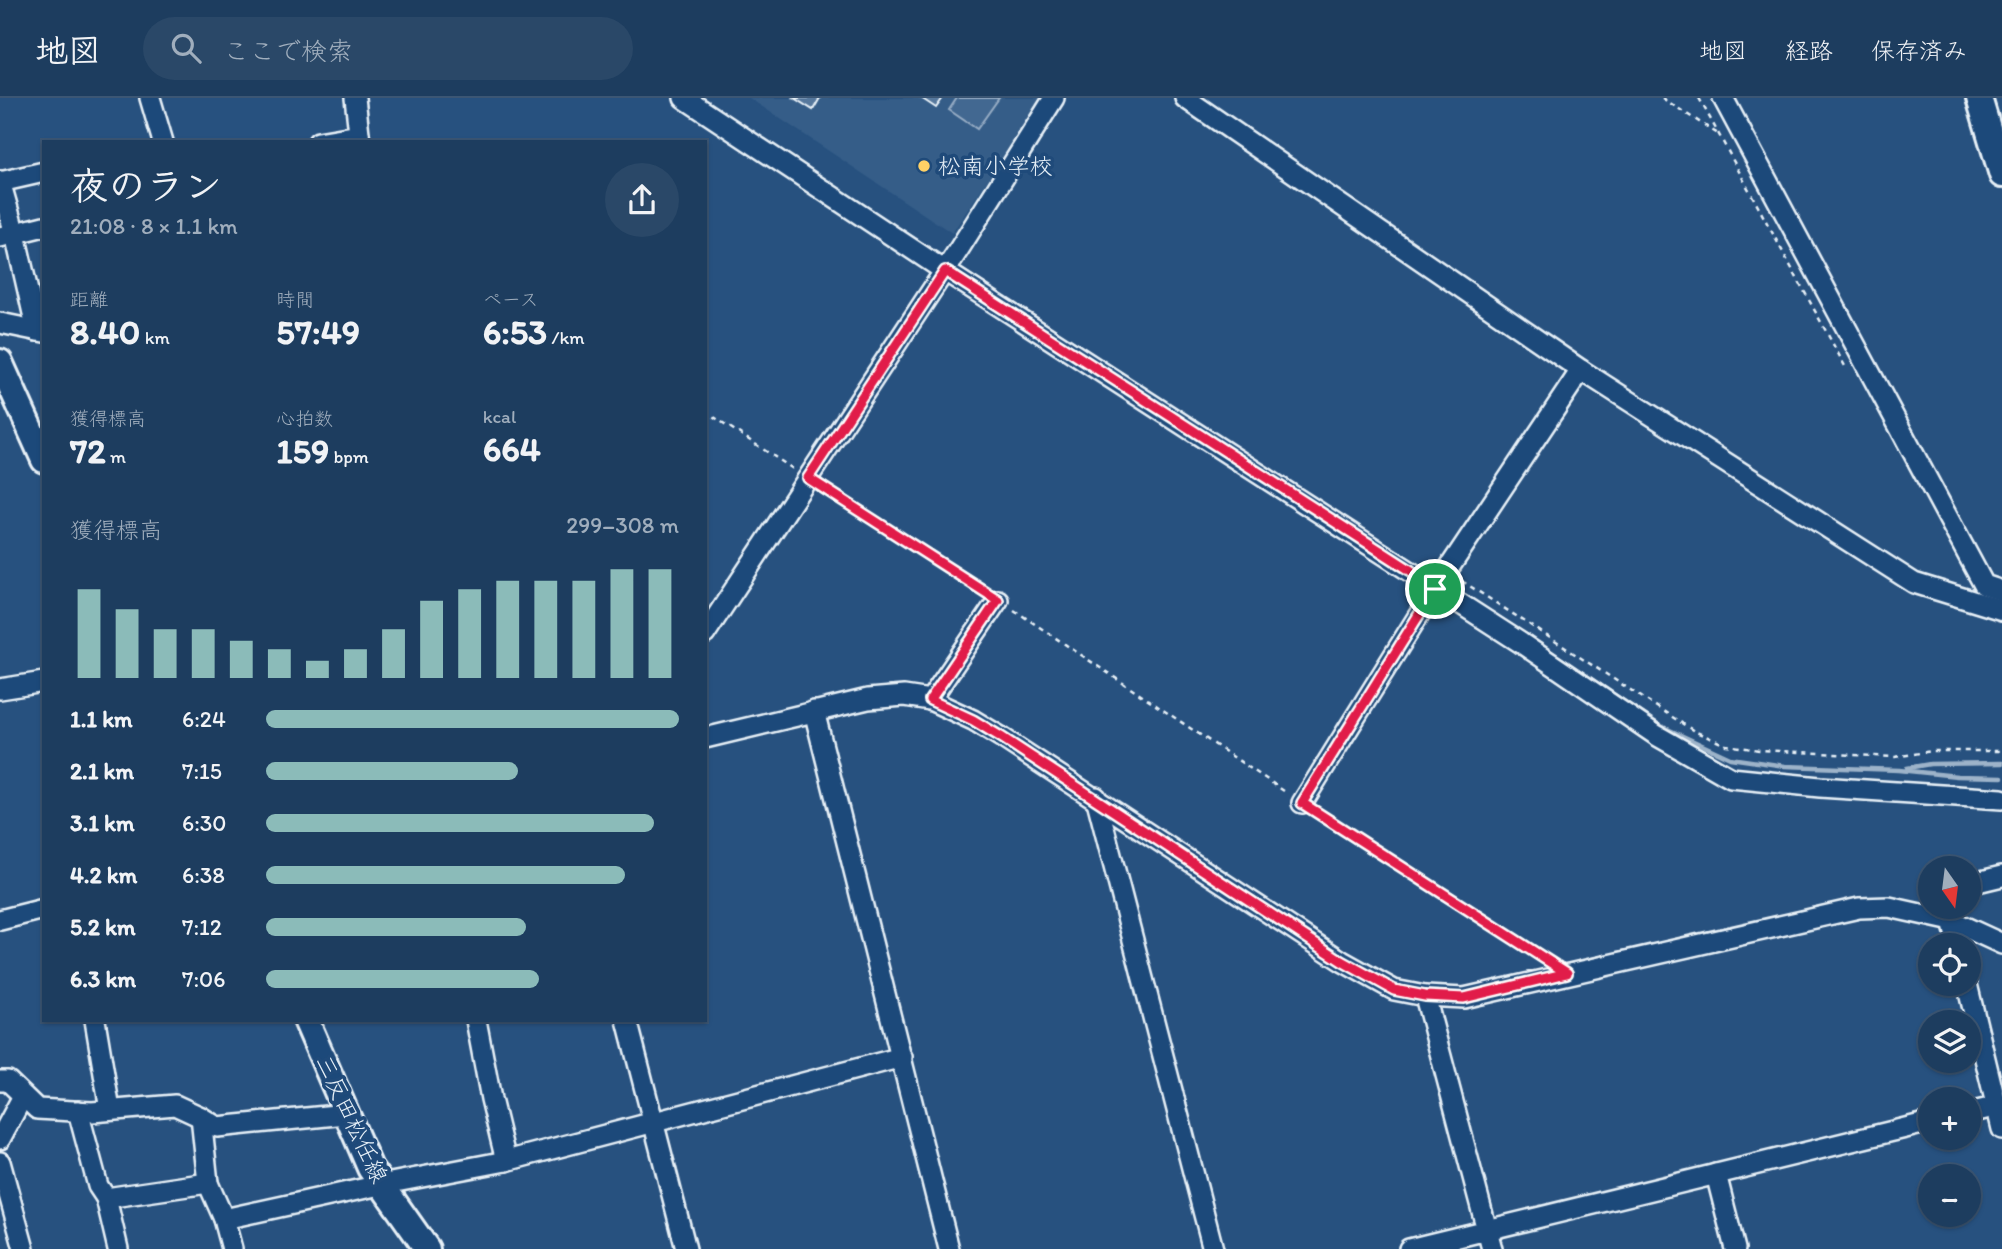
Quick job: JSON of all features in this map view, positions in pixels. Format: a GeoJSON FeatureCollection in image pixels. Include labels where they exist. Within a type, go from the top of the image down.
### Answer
{"type":"FeatureCollection","features":[{"type":"Feature","properties":{"kind":"main road"},"geometry":{"type":"LineString","coordinates":[[1979,98],[2002,175]]}},
{"type":"Feature","properties":{"kind":"main road"},"geometry":{"type":"LineString","coordinates":[[1,365],[42,456]]}},
{"type":"Feature","properties":{"kind":"main road","name":"三反田松任線"},"geometry":{"type":"LineString","coordinates":[[308,1022],[370,1168],[427,1249]]}},
{"type":"Feature","properties":{"kind":"street"},"geometry":{"type":"LineString","coordinates":[[150,98],[161,140]]}},
{"type":"Feature","properties":{"kind":"street"},"geometry":{"type":"LineString","coordinates":[[338,140],[359,138],[355,98]]}},
{"type":"Feature","properties":{"kind":"street"},"geometry":{"type":"LineString","coordinates":[[684,98],[945,271],[1387,555],[1440,581],[1521,643],[1656,735],[1731,778],[1820,788],[2002,799]]}},
{"type":"Feature","properties":{"kind":"street"},"geometry":{"type":"LineString","coordinates":[[707,631],[960,249],[1054,98]]}},
{"type":"Feature","properties":{"kind":"street"},"geometry":{"type":"LineString","coordinates":[[1185,98],[1581,370],[1914,583],[2002,610]]}},
{"type":"Feature","properties":{"kind":"street"},"geometry":{"type":"LineString","coordinates":[[1723,98],[1984,584],[2002,591]]}},
{"type":"Feature","properties":{"kind":"street"},"geometry":{"type":"LineString","coordinates":[[0,324],[40,332],[8,235],[0,182],[42,172]]}},
{"type":"Feature","properties":{"kind":"street"},"geometry":{"type":"LineString","coordinates":[[8,235],[42,226]]}},
{"type":"Feature","properties":{"kind":"street"},"geometry":{"type":"LineString","coordinates":[[1302,803],[1440,581],[1581,370]]}},
{"type":"Feature","properties":{"kind":"street"},"geometry":{"type":"LineString","coordinates":[[930,700],[998,600]]}},
{"type":"Feature","properties":{"kind":"street"},"geometry":{"type":"LineString","coordinates":[[0,689],[42,682]]}},
{"type":"Feature","properties":{"kind":"street"},"geometry":{"type":"LineString","coordinates":[[707,738],[868,699],[904,696],[930,700],[973,720],[1096,797],[1342,961],[1394,990],[1425,996],[1464,998],[1859,908],[1889,907],[1918,911]]}},
{"type":"Feature","properties":{"kind":"street"},"geometry":{"type":"LineString","coordinates":[[814,711],[949,1249]]}},
{"type":"Feature","properties":{"kind":"street"},"geometry":{"type":"LineString","coordinates":[[1096,797],[1213,1249]]}},
{"type":"Feature","properties":{"kind":"street"},"geometry":{"type":"LineString","coordinates":[[1981,881],[2002,876]]}},
{"type":"Feature","properties":{"kind":"street"},"geometry":{"type":"LineString","coordinates":[[0,920],[42,910]]}},
{"type":"Feature","properties":{"kind":"street"},"geometry":{"type":"LineString","coordinates":[[1950,919],[2002,944]]}},
{"type":"Feature","properties":{"kind":"street"},"geometry":{"type":"LineString","coordinates":[[1425,996],[1492,1249]]}},
{"type":"Feature","properties":{"kind":"street"},"geometry":{"type":"LineString","coordinates":[[1970,996],[1999,1105],[2002,1129]]}},
{"type":"Feature","properties":{"kind":"street"},"geometry":{"type":"LineString","coordinates":[[95,1022],[110,1110]]}},
{"type":"Feature","properties":{"kind":"street"},"geometry":{"type":"LineString","coordinates":[[476,1022],[506,1161]]}},
{"type":"Feature","properties":{"kind":"street"},"geometry":{"type":"LineString","coordinates":[[628,1022],[686,1249]]}},
{"type":"Feature","properties":{"kind":"street"},"geometry":{"type":"LineString","coordinates":[[225,1219],[506,1161],[902,1057]]}},
{"type":"Feature","properties":{"kind":"street"},"geometry":{"type":"LineString","coordinates":[[0,1081],[9,1081],[37,1109],[78,1111],[175,1105],[216,1127],[346,1114]]}},
{"type":"Feature","properties":{"kind":"street"},"geometry":{"type":"LineString","coordinates":[[0,1139],[23,1096]]}},
{"type":"Feature","properties":{"kind":"street"},"geometry":{"type":"LineString","coordinates":[[1981,1110],[1999,1105]]}},
{"type":"Feature","properties":{"kind":"street"},"geometry":{"type":"LineString","coordinates":[[78,1111],[97,1186],[106,1198],[118,1249]]}},
{"type":"Feature","properties":{"kind":"street"},"geometry":{"type":"LineString","coordinates":[[201,1118],[208,1183],[225,1219],[232,1249]]}},
{"type":"Feature","properties":{"kind":"street"},"geometry":{"type":"LineString","coordinates":[[1409,1249],[1918,1125]]}},
{"type":"Feature","properties":{"kind":"street"},"geometry":{"type":"LineString","coordinates":[[0,1162],[24,1249]]}},
{"type":"Feature","properties":{"kind":"street"},"geometry":{"type":"LineString","coordinates":[[1716,1174],[1735,1249]]}},
{"type":"Feature","properties":{"kind":"street"},"geometry":{"type":"LineString","coordinates":[[106,1198],[208,1183]]}},
{"type":"Feature","properties":{"kind":"path"},"geometry":{"type":"LineString","coordinates":[[1662,98],[1718,134]]}},
{"type":"Feature","properties":{"kind":"path"},"geometry":{"type":"LineString","coordinates":[[1699,98],[1849,374]]}},
{"type":"Feature","properties":{"kind":"path"},"geometry":{"type":"LineString","coordinates":[[707,412],[998,600],[1302,803],[1567,973]]}},
{"type":"Feature","properties":{"kind":"path"},"geometry":{"type":"LineString","coordinates":[[1440,581],[1694,731],[1726,745],[1759,750],[1895,757],[1932,751],[2002,751]]}},
{"type":"Feature","properties":{"kind":"shaded area","name":"松南小学校"},"geometry":{"type":"Polygon","coordinates":[[[749,98],[1042,98],[952,233],[749,98]]]}},
{"type":"Feature","properties":{"kind":"shaded area"},"geometry":{"type":"Polygon","coordinates":[[[957,98],[999,98],[977,129],[949,110],[957,98]]]}},
{"type":"Feature","properties":{"kind":"building"},"geometry":{"type":"Polygon","coordinates":[[[794,98],[820,98],[813,110],[794,98]]]}},
{"type":"Feature","properties":{"kind":"building"},"geometry":{"type":"Polygon","coordinates":[[[921,98],[943,98],[936,108],[921,98]]]}},
{"type":"Feature","properties":{"kind":"waterway"},"geometry":{"type":"LineString","coordinates":[[899,229],[945,259]]}},
{"type":"Feature","properties":{"kind":"waterway"},"geometry":{"type":"LineString","coordinates":[[955,266],[1197,423]]}},
{"type":"Feature","properties":{"kind":"waterway"},"geometry":{"type":"LineString","coordinates":[[1560,658],[1661,726],[1730,758],[1785,766],[2002,777]]}},
{"type":"Feature","properties":{"kind":"waterway"},"geometry":{"type":"LineString","coordinates":[[1907,768],[1930,764],[2002,763]]}},
{"type":"Feature","properties":{"kind":"place","name":"松南小学校"},"geometry":{"type":"Point","coordinates":[924,166]}},
{"type":"Feature","properties":{"kind":"route"},"geometry":{"type":"LineString","coordinates":[[945,271],[1410,570],[1435,589],[1302,803],[1567,973],[1464,998],[1425,996],[1394,990],[1342,961],[1096,797],[973,720],[930,700],[998,600],[808,478],[945,271]]}}]}
